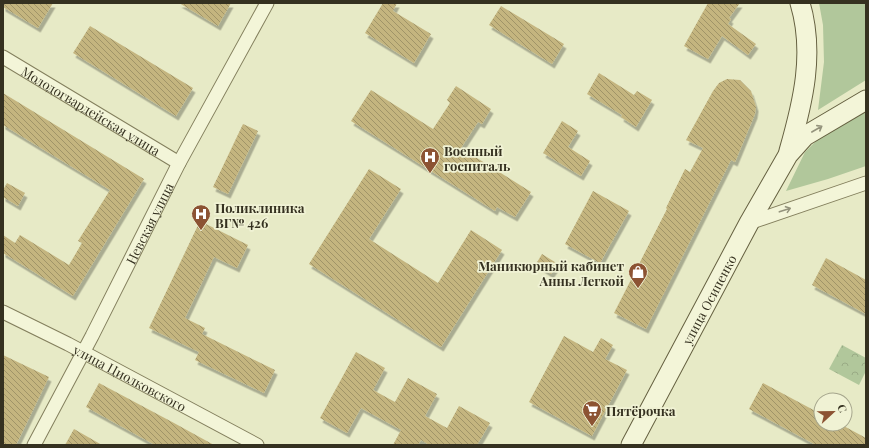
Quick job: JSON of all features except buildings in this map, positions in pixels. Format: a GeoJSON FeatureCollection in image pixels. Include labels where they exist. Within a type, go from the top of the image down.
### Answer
{"type":"FeatureCollection","features":[{"type":"Feature","properties":{"kind":"main road","name":"улица Осипенко"},"geometry":{"type":"LineString","coordinates":[[788,155],[801,109],[806,80],[807,50],[800,3]]}},
{"type":"Feature","properties":{"kind":"main road","name":"улица Осипенко"},"geometry":{"type":"LineString","coordinates":[[631,445],[749,223],[788,155],[805,136],[866,100]]}},
{"type":"Feature","properties":{"kind":"street","name":"Невская улица"},"geometry":{"type":"LineString","coordinates":[[34,445],[179,164],[267,3]]}},
{"type":"Feature","properties":{"kind":"street","name":"Молодогвардейская улица"},"geometry":{"type":"LineString","coordinates":[[3,57],[179,164]]}},
{"type":"Feature","properties":{"kind":"street"},"geometry":{"type":"LineString","coordinates":[[749,223],[866,183]]}},
{"type":"Feature","properties":{"kind":"street","name":"улица Циолковского"},"geometry":{"type":"LineString","coordinates":[[3,312],[83,352],[257,445]]}},
{"type":"Feature","properties":{"kind":"green space"},"geometry":{"type":"Polygon","coordinates":[[[819,3],[866,3],[866,80],[818,110],[824,62],[823,25],[819,3]]]}},
{"type":"Feature","properties":{"kind":"green space"},"geometry":{"type":"Polygon","coordinates":[[[866,108],[866,166],[786,191],[805,152],[820,137],[866,108]]]}},
{"type":"Feature","properties":{"kind":"green space"},"geometry":{"type":"Polygon","coordinates":[[[842,345],[866,358],[866,371],[859,385],[829,369],[842,345]]]}},
{"type":"Feature","properties":{"kind":"place","name":"Военный госпиталь"},"geometry":{"type":"Point","coordinates":[430,174]}},
{"type":"Feature","properties":{"kind":"place","name":"Поликлиника ВГ№ 426"},"geometry":{"type":"Point","coordinates":[201,231]}},
{"type":"Feature","properties":{"kind":"place","name":"Маникюрный кабинет Анны Легкой"},"geometry":{"type":"Point","coordinates":[638,289]}},
{"type":"Feature","properties":{"kind":"place","name":"Пятёрочка"},"geometry":{"type":"Point","coordinates":[592,427]}}]}
